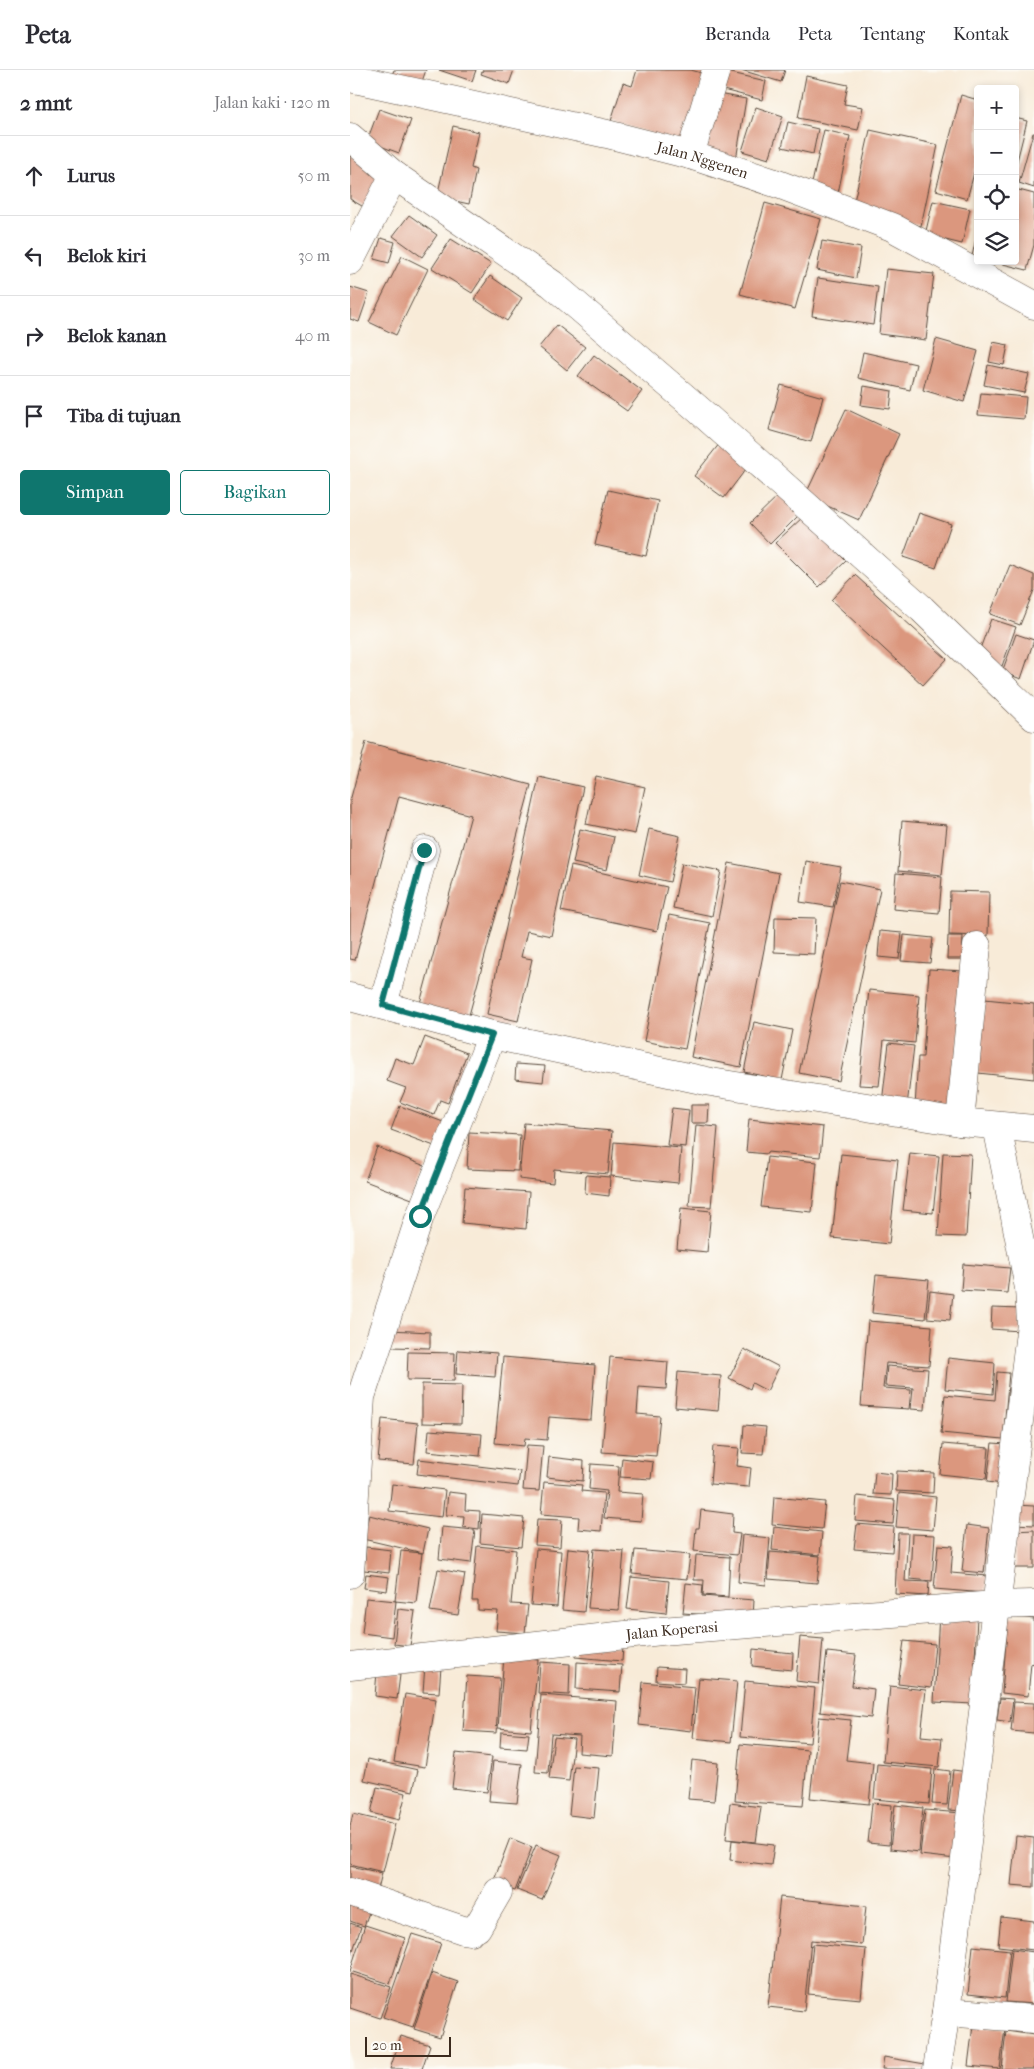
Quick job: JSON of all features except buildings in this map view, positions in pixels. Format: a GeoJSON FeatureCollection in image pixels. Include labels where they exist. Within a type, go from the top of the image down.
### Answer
{"type":"FeatureCollection","features":[{"type":"Feature","properties":{"kind":"street"},"geometry":{"type":"LineString","coordinates":[[690,155],[716,70]]}},
{"type":"Feature","properties":{"kind":"street","name":"Jalan Nggenen"},"geometry":{"type":"LineString","coordinates":[[350,78],[607,134],[690,155],[778,184],[892,227],[1034,305]]}},
{"type":"Feature","properties":{"kind":"street"},"geometry":{"type":"LineString","coordinates":[[350,138],[394,175],[552,284],[692,404],[922,609],[1034,717]]}},
{"type":"Feature","properties":{"kind":"street"},"geometry":{"type":"LineString","coordinates":[[350,261],[394,175]]}},
{"type":"Feature","properties":{"kind":"street"},"geometry":{"type":"LineString","coordinates":[[383,1005],[424,850]]}},
{"type":"Feature","properties":{"kind":"street"},"geometry":{"type":"LineString","coordinates":[[960,1122],[977,946]]}},
{"type":"Feature","properties":{"kind":"street"},"geometry":{"type":"LineString","coordinates":[[350,997],[492,1035],[711,1082],[960,1122],[1034,1129]]}},
{"type":"Feature","properties":{"kind":"street"},"geometry":{"type":"LineString","coordinates":[[350,1574],[356,1395],[420,1216],[492,1035]]}},
{"type":"Feature","properties":{"kind":"street"},"geometry":{"type":"LineString","coordinates":[[936,2069],[946,2012],[1031,1324],[1029,1288],[998,1126]]}},
{"type":"Feature","properties":{"kind":"street","name":"Jalan Koperasi"},"geometry":{"type":"LineString","coordinates":[[350,1666],[661,1631],[996,1605],[1034,1604]]}},
{"type":"Feature","properties":{"kind":"street"},"geometry":{"type":"LineString","coordinates":[[350,1892],[463,1930],[471,1931],[477,1928],[498,1892]]}},
{"type":"Feature","properties":{"kind":"street"},"geometry":{"type":"LineString","coordinates":[[946,2012],[1034,2019]]}},
{"type":"Feature","properties":{"kind":"route"},"geometry":{"type":"LineString","coordinates":[[420,1216],[492,1035],[383,1005],[424,850]]}}]}
